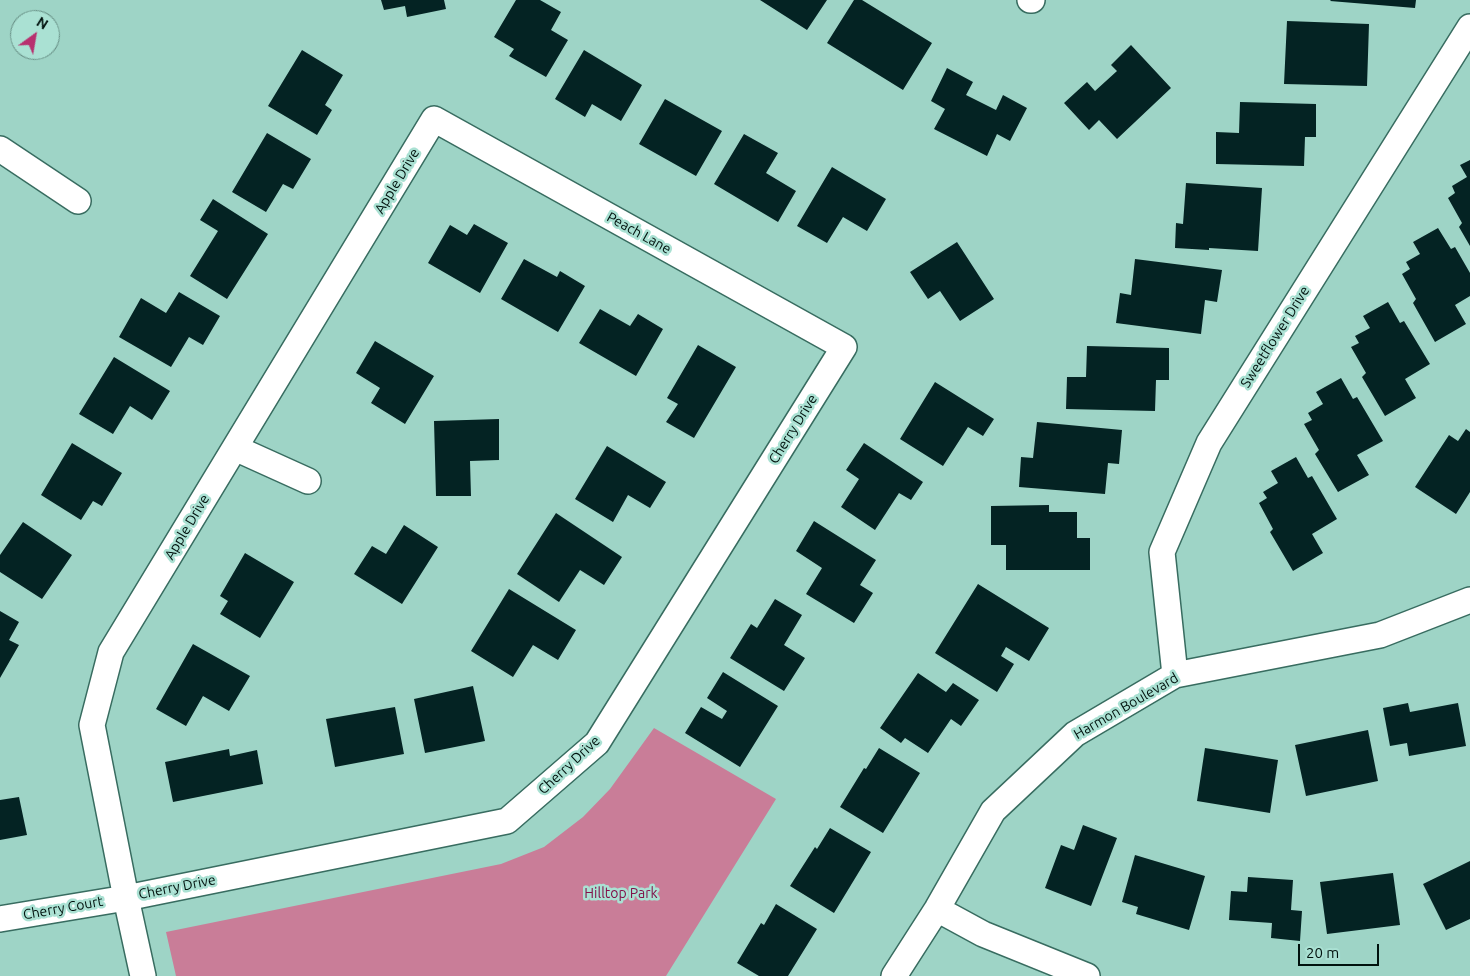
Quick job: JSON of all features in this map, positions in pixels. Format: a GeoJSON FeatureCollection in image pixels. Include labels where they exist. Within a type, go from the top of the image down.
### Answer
{"type":"FeatureCollection","features":[{"type":"Feature","properties":{"kind":"street","name":"Sweetflower Drive"},"geometry":{"type":"LineString","coordinates":[[1175,675],[1162,552],[1209,443],[1470,27]]}},
{"type":"Feature","properties":{"kind":"street","name":"Peach Lane"},"geometry":{"type":"LineString","coordinates":[[434,119],[844,347]]}},
{"type":"Feature","properties":{"kind":"street","name":"Apple Drive"},"geometry":{"type":"LineString","coordinates":[[143,976],[92,725],[111,652],[434,119]]}},
{"type":"Feature","properties":{"kind":"street"},"geometry":{"type":"LineString","coordinates":[[0,149],[78,200]]}},
{"type":"Feature","properties":{"kind":"street","name":"Cherry Drive"},"geometry":{"type":"LineString","coordinates":[[126,898],[507,821],[597,743],[844,347]]}},
{"type":"Feature","properties":{"kind":"street"},"geometry":{"type":"LineString","coordinates":[[235,448],[308,481]]}},
{"type":"Feature","properties":{"kind":"street","name":"Harmon Boulevard"},"geometry":{"type":"LineString","coordinates":[[894,976],[937,909],[993,811],[1075,734],[1175,675],[1380,635],[1470,600]]}},
{"type":"Feature","properties":{"kind":"street","name":"Cherry Court"},"geometry":{"type":"LineString","coordinates":[[0,919],[126,898]]}},
{"type":"Feature","properties":{"kind":"street"},"geometry":{"type":"LineString","coordinates":[[937,909],[983,934],[1087,976]]}},
{"type":"Feature","properties":{"kind":"green space","name":"Hilltop Park"},"geometry":{"type":"Polygon","coordinates":[[[654,728],[776,799],[666,976],[176,976],[166,932],[501,864],[544,847],[583,817],[610,789],[654,728]]]}},
{"type":"Feature","properties":{"kind":"building"},"geometry":{"type":"Polygon","coordinates":[[[381,0],[444,0],[446,9],[407,17],[405,6],[384,10],[381,0]]]}},
{"type":"Feature","properties":{"kind":"building"},"geometry":{"type":"Polygon","coordinates":[[[516,0],[540,0],[561,12],[551,30],[568,40],[546,77],[509,56],[514,49],[494,37],[516,0]]]}},
{"type":"Feature","properties":{"kind":"building"},"geometry":{"type":"Polygon","coordinates":[[[760,0],[827,0],[807,30],[760,0]]]}},
{"type":"Feature","properties":{"kind":"building"},"geometry":{"type":"Polygon","coordinates":[[[854,0],[862,0],[932,43],[903,90],[827,43],[854,0]]]}},
{"type":"Feature","properties":{"kind":"building"},"geometry":{"type":"Polygon","coordinates":[[[1331,0],[1416,0],[1415,8],[1331,0]]]}},
{"type":"Feature","properties":{"kind":"building"},"geometry":{"type":"Polygon","coordinates":[[[1287,21],[1369,24],[1367,86],[1284,84],[1287,21]]]}},
{"type":"Feature","properties":{"kind":"building"},"geometry":{"type":"Polygon","coordinates":[[[1131,45],[1171,88],[1117,139],[1099,120],[1089,130],[1064,103],[1087,82],[1095,91],[1117,71],[1111,65],[1131,45]]]}},
{"type":"Feature","properties":{"kind":"building"},"geometry":{"type":"Polygon","coordinates":[[[302,50],[343,75],[325,105],[332,110],[317,135],[268,106],[302,50]]]}},
{"type":"Feature","properties":{"kind":"building"},"geometry":{"type":"Polygon","coordinates":[[[584,50],[642,85],[621,121],[592,104],[585,117],[555,99],[584,50]]]}},
{"type":"Feature","properties":{"kind":"building"},"geometry":{"type":"Polygon","coordinates":[[[947,68],[973,82],[966,95],[996,110],[1003,95],[1027,108],[1010,141],[997,134],[987,156],[934,129],[945,109],[931,101],[947,68]]]}},
{"type":"Feature","properties":{"kind":"building"},"geometry":{"type":"Polygon","coordinates":[[[665,99],[722,131],[696,176],[639,144],[665,99]]]}},
{"type":"Feature","properties":{"kind":"building"},"geometry":{"type":"Polygon","coordinates":[[[1240,102],[1316,104],[1316,137],[1305,137],[1304,166],[1216,164],[1216,132],[1239,133],[1240,102]]]}},
{"type":"Feature","properties":{"kind":"building"},"geometry":{"type":"Polygon","coordinates":[[[267,133],[311,159],[293,189],[283,184],[266,212],[232,192],[267,133]]]}},
{"type":"Feature","properties":{"kind":"building"},"geometry":{"type":"Polygon","coordinates":[[[744,134],[778,153],[766,173],[796,191],[778,222],[714,184],[744,134]]]}},
{"type":"Feature","properties":{"kind":"building"},"geometry":{"type":"Polygon","coordinates":[[[1470,160],[1470,246],[1459,227],[1462,223],[1448,198],[1455,193],[1452,186],[1467,177],[1460,165],[1470,160]]]}},
{"type":"Feature","properties":{"kind":"building"},"geometry":{"type":"Polygon","coordinates":[[[832,167],[886,199],[867,231],[843,217],[827,243],[797,226],[832,167]]]}},
{"type":"Feature","properties":{"kind":"building"},"geometry":{"type":"Polygon","coordinates":[[[1186,183],[1262,188],[1258,251],[1175,248],[1176,223],[1183,224],[1186,183]]]}},
{"type":"Feature","properties":{"kind":"building"},"geometry":{"type":"Polygon","coordinates":[[[213,199],[268,234],[227,299],[190,276],[218,231],[200,220],[213,199]]]}},
{"type":"Feature","properties":{"kind":"building"},"geometry":{"type":"Polygon","coordinates":[[[474,224],[508,243],[480,293],[428,263],[450,225],[467,235],[474,224]]]}},
{"type":"Feature","properties":{"kind":"building"},"geometry":{"type":"Polygon","coordinates":[[[1438,228],[1451,249],[1455,247],[1470,273],[1470,296],[1455,305],[1466,324],[1435,342],[1413,303],[1416,299],[1402,274],[1410,269],[1406,262],[1420,254],[1413,242],[1438,228]]]}},
{"type":"Feature","properties":{"kind":"building"},"geometry":{"type":"Polygon","coordinates":[[[957,242],[994,299],[960,321],[940,291],[928,299],[910,272],[957,242]]]}},
{"type":"Feature","properties":{"kind":"building"},"geometry":{"type":"Polygon","coordinates":[[[524,259],[557,277],[560,271],[585,286],[558,332],[501,299],[524,259]]]}},
{"type":"Feature","properties":{"kind":"building"},"geometry":{"type":"Polygon","coordinates":[[[1135,259],[1222,270],[1217,302],[1205,300],[1201,334],[1116,323],[1120,293],[1131,295],[1135,259]]]}},
{"type":"Feature","properties":{"kind":"building"},"geometry":{"type":"Polygon","coordinates":[[[179,292],[220,316],[203,345],[189,337],[171,367],[119,337],[141,298],[166,313],[179,292]]]}},
{"type":"Feature","properties":{"kind":"building"},"geometry":{"type":"Polygon","coordinates":[[[1388,302],[1400,323],[1404,321],[1430,364],[1405,379],[1416,398],[1385,416],[1362,377],[1366,373],[1351,347],[1359,343],[1355,336],[1370,328],[1363,316],[1388,302]]]}},
{"type":"Feature","properties":{"kind":"building"},"geometry":{"type":"Polygon","coordinates":[[[600,309],[630,326],[638,314],[663,329],[636,376],[579,343],[600,309]]]}},
{"type":"Feature","properties":{"kind":"building"},"geometry":{"type":"Polygon","coordinates":[[[375,341],[434,376],[405,424],[371,403],[380,388],[356,373],[375,341]]]}},
{"type":"Feature","properties":{"kind":"building"},"geometry":{"type":"Polygon","coordinates":[[[698,345],[736,367],[694,438],[666,422],[678,404],[667,398],[698,345]]]}},
{"type":"Feature","properties":{"kind":"building"},"geometry":{"type":"Polygon","coordinates":[[[1087,346],[1169,348],[1169,380],[1156,380],[1155,411],[1066,409],[1067,377],[1086,377],[1087,346]]]}},
{"type":"Feature","properties":{"kind":"building"},"geometry":{"type":"Polygon","coordinates":[[[114,357],[170,391],[152,420],[130,406],[113,434],[79,414],[114,357]]]}},
{"type":"Feature","properties":{"kind":"building"},"geometry":{"type":"Polygon","coordinates":[[[1341,378],[1353,399],[1357,397],[1383,441],[1357,455],[1369,475],[1338,492],[1315,454],[1319,450],[1304,424],[1312,420],[1308,413],[1323,404],[1316,392],[1341,378]]]}},
{"type":"Feature","properties":{"kind":"building"},"geometry":{"type":"Polygon","coordinates":[[[935,382],[994,419],[983,436],[968,427],[943,466],[900,439],[935,382]]]}},
{"type":"Feature","properties":{"kind":"building"},"geometry":{"type":"Polygon","coordinates":[[[499,419],[499,460],[470,461],[471,496],[436,496],[434,421],[499,419]]]}},
{"type":"Feature","properties":{"kind":"building"},"geometry":{"type":"Polygon","coordinates":[[[1037,422],[1122,430],[1119,464],[1108,463],[1105,494],[1019,487],[1021,457],[1033,458],[1037,422]]]}},
{"type":"Feature","properties":{"kind":"building"},"geometry":{"type":"Polygon","coordinates":[[[1466,429],[1470,432],[1470,492],[1456,514],[1415,487],[1449,435],[1458,441],[1466,429]]]}},
{"type":"Feature","properties":{"kind":"building"},"geometry":{"type":"Polygon","coordinates":[[[72,443],[122,473],[102,506],[93,501],[81,520],[41,495],[72,443]]]}},
{"type":"Feature","properties":{"kind":"building"},"geometry":{"type":"Polygon","coordinates":[[[864,443],[923,482],[911,500],[899,493],[875,530],[841,507],[859,479],[846,470],[864,443]]]}},
{"type":"Feature","properties":{"kind":"building"},"geometry":{"type":"Polygon","coordinates":[[[607,446],[666,482],[650,508],[628,495],[613,522],[575,499],[607,446]]]}},
{"type":"Feature","properties":{"kind":"building"},"geometry":{"type":"Polygon","coordinates":[[[1296,457],[1308,478],[1312,476],[1337,519],[1312,534],[1323,553],[1293,571],[1270,532],[1273,529],[1259,503],[1267,498],[1263,492],[1278,483],[1271,471],[1296,457]]]}},
{"type":"Feature","properties":{"kind":"building"},"geometry":{"type":"Polygon","coordinates":[[[1049,505],[1049,512],[1077,512],[1077,538],[1090,538],[1090,570],[1006,570],[1006,545],[991,545],[991,506],[1049,505]]]}},
{"type":"Feature","properties":{"kind":"building"},"geometry":{"type":"Polygon","coordinates":[[[556,513],[622,557],[604,585],[580,570],[559,602],[517,574],[556,513]]]}},
{"type":"Feature","properties":{"kind":"building"},"geometry":{"type":"Polygon","coordinates":[[[814,521],[876,560],[860,585],[873,593],[854,623],[806,594],[822,568],[796,551],[814,521]]]}},
{"type":"Feature","properties":{"kind":"building"},"geometry":{"type":"Polygon","coordinates":[[[23,522],[72,555],[42,599],[0,572],[0,555],[23,522]]]}},
{"type":"Feature","properties":{"kind":"building"},"geometry":{"type":"Polygon","coordinates":[[[404,525],[438,547],[402,604],[354,574],[372,546],[386,554],[404,525]]]}},
{"type":"Feature","properties":{"kind":"building"},"geometry":{"type":"Polygon","coordinates":[[[245,553],[294,582],[260,638],[220,614],[228,601],[220,596],[245,553]]]}},
{"type":"Feature","properties":{"kind":"building"},"geometry":{"type":"Polygon","coordinates":[[[978,584],[1049,628],[1029,661],[1006,647],[1001,656],[1014,664],[997,692],[935,653],[978,584]]]}},
{"type":"Feature","properties":{"kind":"building"},"geometry":{"type":"Polygon","coordinates":[[[509,589],[576,630],[558,660],[533,645],[513,677],[471,651],[509,589]]]}},
{"type":"Feature","properties":{"kind":"building"},"geometry":{"type":"Polygon","coordinates":[[[775,599],[802,615],[784,645],[805,658],[784,691],[730,658],[751,624],[757,628],[775,599]]]}},
{"type":"Feature","properties":{"kind":"building"},"geometry":{"type":"Polygon","coordinates":[[[0,611],[19,622],[9,640],[19,645],[0,678],[0,611]]]}},
{"type":"Feature","properties":{"kind":"building"},"geometry":{"type":"Polygon","coordinates":[[[193,644],[250,676],[229,711],[203,696],[186,726],[156,709],[193,644]]]}},
{"type":"Feature","properties":{"kind":"building"},"geometry":{"type":"Polygon","coordinates":[[[723,672],[778,706],[740,767],[685,733],[701,707],[722,719],[727,711],[707,698],[723,672]]]}},
{"type":"Feature","properties":{"kind":"building"},"geometry":{"type":"Polygon","coordinates":[[[918,673],[946,692],[953,683],[979,700],[961,726],[951,719],[928,753],[905,738],[901,743],[880,728],[918,673]]]}},
{"type":"Feature","properties":{"kind":"building"},"geometry":{"type":"Polygon","coordinates":[[[473,686],[485,741],[425,753],[414,699],[473,686]]]}},
{"type":"Feature","properties":{"kind":"building"},"geometry":{"type":"Polygon","coordinates":[[[1408,703],[1410,712],[1458,703],[1466,746],[1409,756],[1407,743],[1390,746],[1383,708],[1408,703]]]}},
{"type":"Feature","properties":{"kind":"building"},"geometry":{"type":"Polygon","coordinates":[[[395,707],[404,754],[335,767],[326,719],[395,707]]]}},
{"type":"Feature","properties":{"kind":"building"},"geometry":{"type":"Polygon","coordinates":[[[1368,730],[1378,781],[1306,796],[1295,745],[1368,730]]]}},
{"type":"Feature","properties":{"kind":"building"},"geometry":{"type":"Polygon","coordinates":[[[879,748],[920,773],[883,833],[840,807],[879,748]]]}},
{"type":"Feature","properties":{"kind":"building"},"geometry":{"type":"Polygon","coordinates":[[[1205,748],[1278,760],[1270,813],[1197,801],[1205,748]]]}},
{"type":"Feature","properties":{"kind":"building"},"geometry":{"type":"Polygon","coordinates":[[[229,749],[230,756],[257,750],[263,784],[173,802],[165,762],[229,749]]]}},
{"type":"Feature","properties":{"kind":"building"},"geometry":{"type":"Polygon","coordinates":[[[19,797],[27,835],[0,840],[0,800],[19,797]]]}},
{"type":"Feature","properties":{"kind":"building"},"geometry":{"type":"Polygon","coordinates":[[[1083,825],[1117,838],[1091,906],[1045,888],[1061,845],[1074,850],[1083,825]]]}},
{"type":"Feature","properties":{"kind":"building"},"geometry":{"type":"Polygon","coordinates":[[[830,828],[871,852],[834,913],[790,886],[815,847],[817,849],[830,828]]]}},
{"type":"Feature","properties":{"kind":"building"},"geometry":{"type":"Polygon","coordinates":[[[1135,855],[1205,876],[1189,930],[1136,914],[1138,907],[1122,902],[1135,855]]]}},
{"type":"Feature","properties":{"kind":"building"},"geometry":{"type":"Polygon","coordinates":[[[1470,861],[1470,919],[1446,930],[1423,884],[1470,861]]]}},
{"type":"Feature","properties":{"kind":"building"},"geometry":{"type":"Polygon","coordinates":[[[1393,873],[1400,925],[1327,934],[1320,882],[1393,873]]]}},
{"type":"Feature","properties":{"kind":"building"},"geometry":{"type":"Polygon","coordinates":[[[1248,877],[1293,880],[1291,910],[1302,911],[1300,941],[1271,938],[1272,923],[1229,920],[1231,891],[1247,892],[1248,877]]]}},
{"type":"Feature","properties":{"kind":"building"},"geometry":{"type":"Polygon","coordinates":[[[776,904],[817,929],[788,976],[759,976],[737,963],[761,923],[764,925],[776,904]]]}}]}
